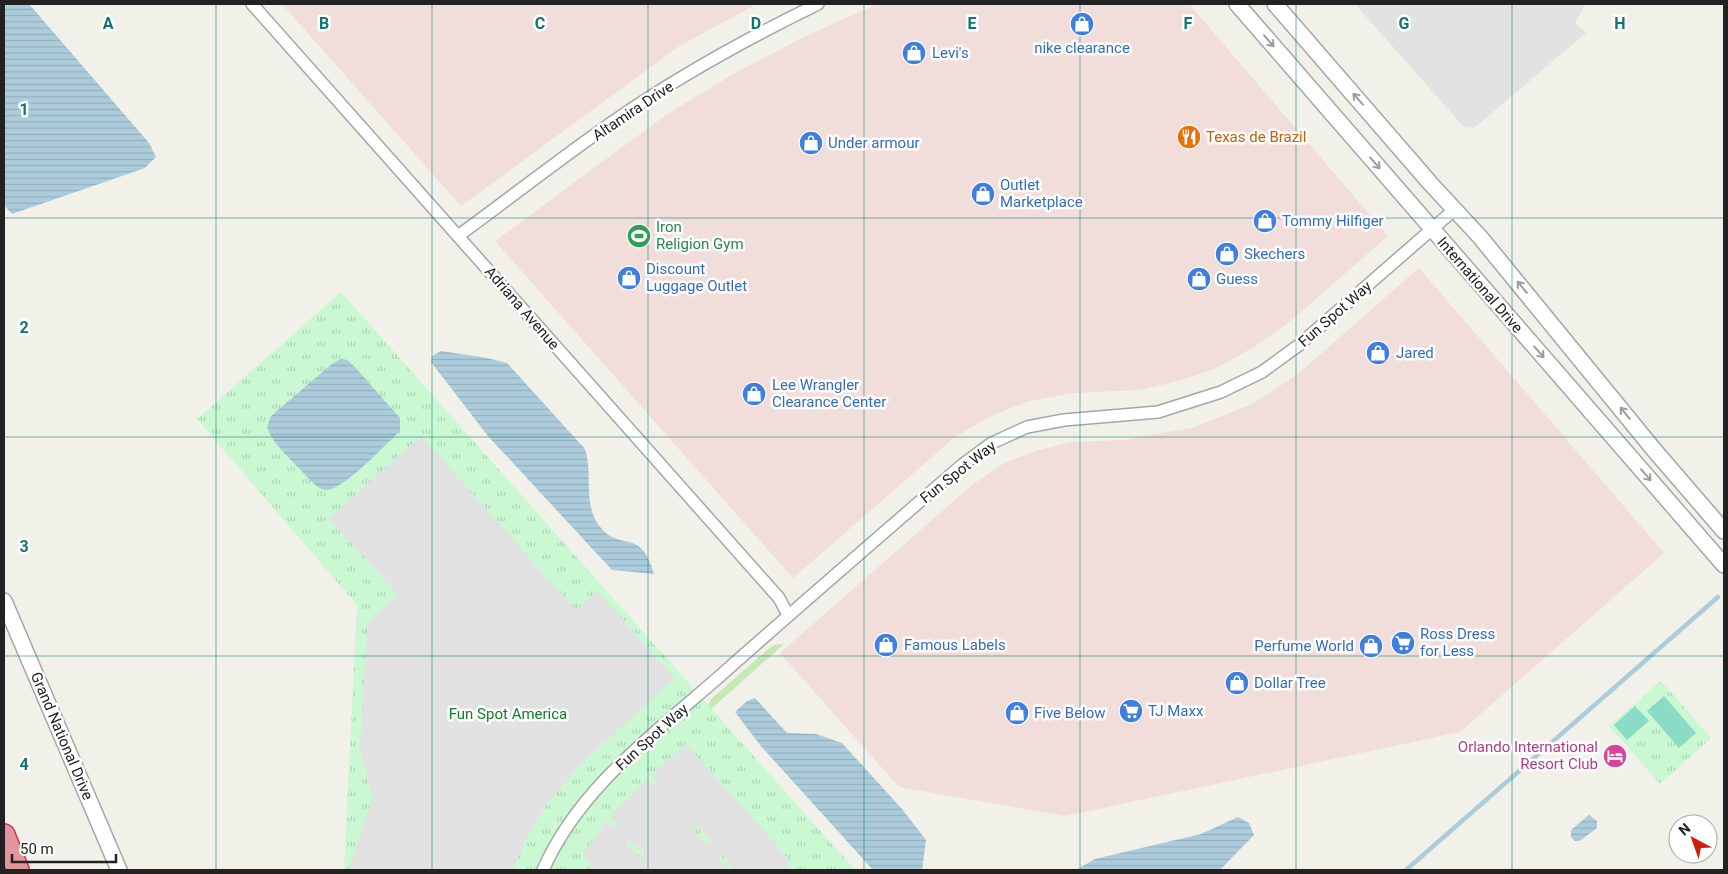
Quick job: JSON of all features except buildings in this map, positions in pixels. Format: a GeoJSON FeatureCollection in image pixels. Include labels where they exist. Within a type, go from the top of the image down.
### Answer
{"type":"FeatureCollection","features":[{"type":"Feature","properties":{"kind":"highway"},"geometry":{"type":"LineString","coordinates":[[4,835],[18,870]]}},
{"type":"Feature","properties":{"kind":"street","name":"Adriana Avenue"},"geometry":{"type":"LineString","coordinates":[[252,4],[779,598],[788,615]]}},
{"type":"Feature","properties":{"kind":"street","name":"Altamira Drive"},"geometry":{"type":"LineString","coordinates":[[458,236],[615,121],[717,56],[818,4]]}},
{"type":"Feature","properties":{"kind":"street","name":"International Drive"},"geometry":{"type":"LineString","coordinates":[[1237,4],[1724,565]]}},
{"type":"Feature","properties":{"kind":"street","name":"International Drive"},"geometry":{"type":"LineString","coordinates":[[1275,4],[1455,209],[1655,451],[1724,530]]}},
{"type":"Feature","properties":{"kind":"street","name":"Fun Spot Way"},"geometry":{"type":"LineString","coordinates":[[543,870],[562,834],[603,781],[788,615],[962,465],[992,443],[1027,427],[1064,420],[1158,412],[1182,406],[1221,392],[1262,372],[1299,345],[1455,209]]}},
{"type":"Feature","properties":{"kind":"street","name":"Grand National Drive"},"geometry":{"type":"LineString","coordinates":[[4,601],[119,870]]}},
{"type":"Feature","properties":{"kind":"shaded area"},"geometry":{"type":"Polygon","coordinates":[[[282,4],[757,4],[681,45],[461,206],[282,4]]]}},
{"type":"Feature","properties":{"kind":"shaded area","name":"Outlet Marketplace"},"geometry":{"type":"Polygon","coordinates":[[[878,4],[1189,4],[1388,236],[1288,323],[1254,347],[1214,369],[1175,382],[1138,390],[1074,393],[1029,401],[991,416],[955,437],[793,578],[495,241],[666,115],[735,73],[806,36],[878,4]]]}},
{"type":"Feature","properties":{"kind":"shaded area"},"geometry":{"type":"Polygon","coordinates":[[[1355,4],[1586,4],[1575,23],[1586,33],[1474,128],[1464,127],[1355,4]]]}},
{"type":"Feature","properties":{"kind":"shaded area"},"geometry":{"type":"Polygon","coordinates":[[[1419,268],[1664,553],[1460,732],[1065,816],[899,787],[780,653],[972,485],[1004,463],[1036,451],[1070,442],[1124,440],[1192,428],[1252,404],[1298,374],[1419,268]]]}},
{"type":"Feature","properties":{"kind":"shaded area"},"geometry":{"type":"Polygon","coordinates":[[[421,436],[576,610],[597,591],[675,678],[578,767],[546,806],[528,836],[513,870],[348,870],[373,798],[360,750],[368,622],[398,595],[329,518],[421,436]]]}},
{"type":"Feature","properties":{"kind":"shaded area"},"geometry":{"type":"Polygon","coordinates":[[[686,744],[790,860],[786,864],[792,870],[735,870],[721,854],[719,858],[729,870],[588,870],[590,861],[582,856],[606,821],[614,827],[617,826],[617,823],[610,816],[647,779],[654,785],[658,785],[658,781],[652,774],[686,744]],[[694,826],[693,829],[705,843],[709,843],[710,840],[698,826],[694,826]],[[628,841],[625,842],[625,845],[639,856],[643,856],[643,852],[628,841]]]}},
{"type":"Feature","properties":{"kind":"green space","name":"Fun Spot America"},"geometry":{"type":"Polygon","coordinates":[[[341,292],[855,870],[344,870],[357,605],[197,419],[341,292]]]}},
{"type":"Feature","properties":{"kind":"green space"},"geometry":{"type":"Polygon","coordinates":[[[784,644],[702,717],[711,699],[772,646],[784,644]]]}},
{"type":"Feature","properties":{"kind":"green space"},"geometry":{"type":"Polygon","coordinates":[[[1661,681],[1711,738],[1660,784],[1609,726],[1661,681]]]}},
{"type":"Feature","properties":{"kind":"green space"},"geometry":{"type":"Polygon","coordinates":[[[1664,696],[1696,733],[1679,748],[1647,711],[1664,696]]]}},
{"type":"Feature","properties":{"kind":"green space"},"geometry":{"type":"Polygon","coordinates":[[[1635,706],[1649,721],[1627,740],[1614,725],[1635,706]]]}},
{"type":"Feature","properties":{"kind":"water"},"geometry":{"type":"Polygon","coordinates":[[[4,4],[29,4],[149,143],[156,157],[145,168],[12,214],[4,205],[4,4]]]}},
{"type":"Feature","properties":{"kind":"water"},"geometry":{"type":"Polygon","coordinates":[[[441,351],[507,363],[585,449],[589,497],[593,516],[598,524],[606,533],[614,538],[636,544],[642,549],[654,574],[612,570],[488,436],[431,362],[432,356],[441,351]]]}},
{"type":"Feature","properties":{"kind":"water"},"geometry":{"type":"Polygon","coordinates":[[[341,359],[347,360],[353,365],[400,418],[400,431],[353,475],[333,489],[325,490],[314,484],[285,454],[272,438],[267,427],[271,416],[333,363],[341,359]]]}},
{"type":"Feature","properties":{"kind":"water"},"geometry":{"type":"Polygon","coordinates":[[[755,698],[787,733],[816,734],[842,743],[902,809],[926,840],[922,870],[873,870],[760,745],[735,712],[747,701],[755,698]]]}},
{"type":"Feature","properties":{"kind":"water"},"geometry":{"type":"Polygon","coordinates":[[[1589,815],[1597,821],[1597,828],[1581,840],[1575,841],[1571,837],[1571,830],[1589,815]]]}},
{"type":"Feature","properties":{"kind":"water"},"geometry":{"type":"Polygon","coordinates":[[[1238,817],[1249,823],[1254,835],[1220,870],[1076,870],[1095,859],[1201,834],[1238,817]]]}},
{"type":"Feature","properties":{"kind":"waterway"},"geometry":{"type":"LineString","coordinates":[[1406,870],[1718,597]]}},
{"type":"Feature","properties":{"kind":"place","name":"nike clearance"},"geometry":{"type":"Point","coordinates":[1082,24]}},
{"type":"Feature","properties":{"kind":"place","name":"Levi's"},"geometry":{"type":"Point","coordinates":[914,53]}},
{"type":"Feature","properties":{"kind":"place","name":"Texas de Brazil"},"geometry":{"type":"Point","coordinates":[1189,137]}},
{"type":"Feature","properties":{"kind":"place","name":"Under armour"},"geometry":{"type":"Point","coordinates":[811,143]}},
{"type":"Feature","properties":{"kind":"place","name":"Outlet Marketplace"},"geometry":{"type":"Point","coordinates":[983,194]}},
{"type":"Feature","properties":{"kind":"place","name":"Tommy Hilfiger"},"geometry":{"type":"Point","coordinates":[1265,221]}},
{"type":"Feature","properties":{"kind":"place","name":"Iron Religion Gym"},"geometry":{"type":"Point","coordinates":[639,236]}},
{"type":"Feature","properties":{"kind":"place","name":"Skechers"},"geometry":{"type":"Point","coordinates":[1227,254]}},
{"type":"Feature","properties":{"kind":"place","name":"Discount Luggage Outlet"},"geometry":{"type":"Point","coordinates":[629,278]}},
{"type":"Feature","properties":{"kind":"place","name":"Guess"},"geometry":{"type":"Point","coordinates":[1199,279]}},
{"type":"Feature","properties":{"kind":"place","name":"Jared"},"geometry":{"type":"Point","coordinates":[1378,353]}},
{"type":"Feature","properties":{"kind":"place","name":"Lee Wrangler Clearance Center"},"geometry":{"type":"Point","coordinates":[754,394]}},
{"type":"Feature","properties":{"kind":"place","name":"Ross Dress for Less"},"geometry":{"type":"Point","coordinates":[1403,643]}},
{"type":"Feature","properties":{"kind":"place","name":"Famous Labels"},"geometry":{"type":"Point","coordinates":[886,645]}},
{"type":"Feature","properties":{"kind":"place","name":"Perfume World"},"geometry":{"type":"Point","coordinates":[1371,646]}},
{"type":"Feature","properties":{"kind":"place","name":"Dollar Tree"},"geometry":{"type":"Point","coordinates":[1237,683]}},
{"type":"Feature","properties":{"kind":"place","name":"TJ Maxx"},"geometry":{"type":"Point","coordinates":[1131,711]}},
{"type":"Feature","properties":{"kind":"place","name":"Five Below"},"geometry":{"type":"Point","coordinates":[1017,713]}},
{"type":"Feature","properties":{"kind":"place","name":"Orlando International Resort Club"},"geometry":{"type":"Point","coordinates":[1615,756]}}]}
